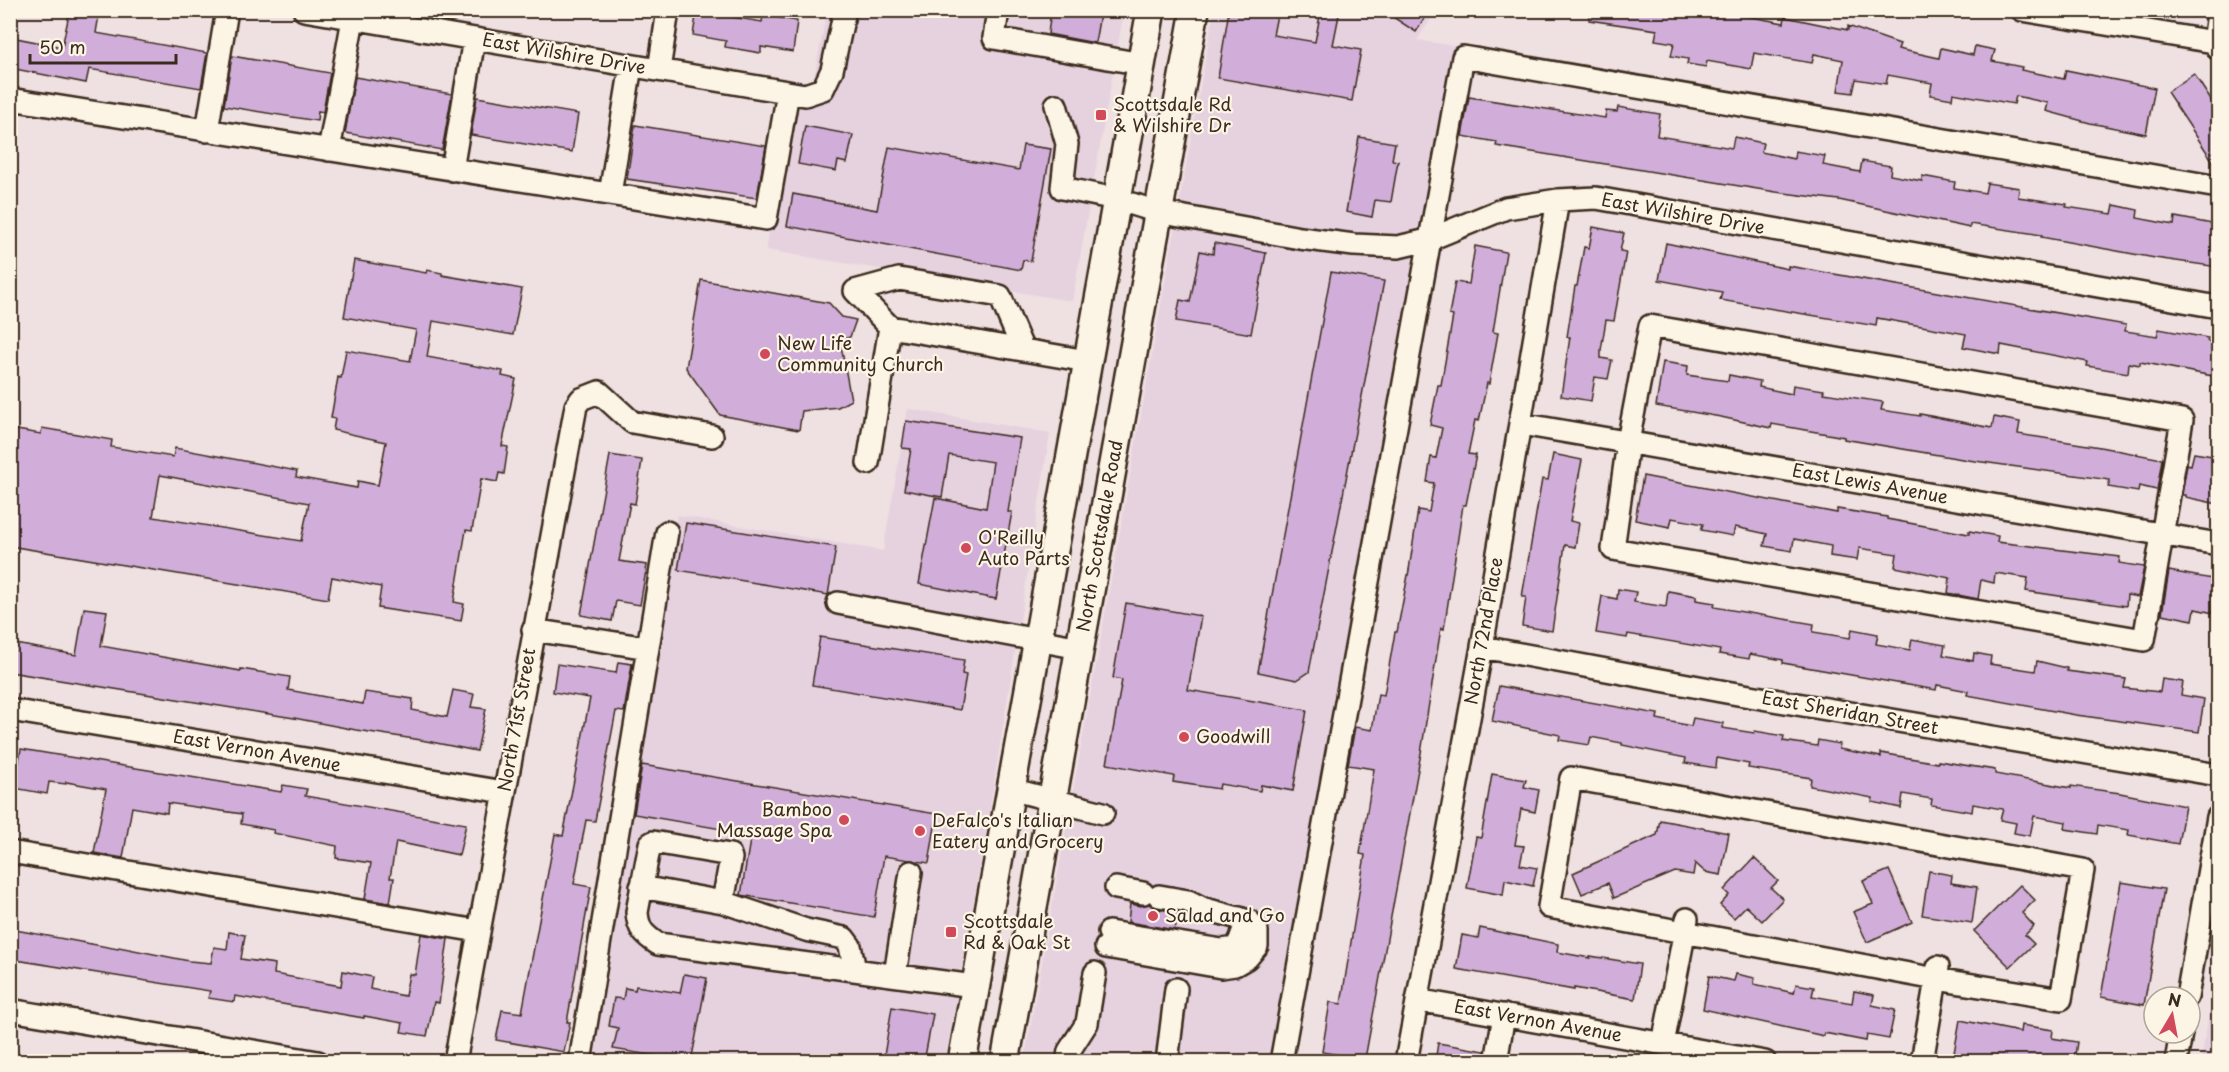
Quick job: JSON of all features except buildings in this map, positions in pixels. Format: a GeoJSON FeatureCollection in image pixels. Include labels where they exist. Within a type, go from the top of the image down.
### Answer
{"type":"FeatureCollection","features":[{"type":"Feature","properties":{"kind":"main road"},"geometry":{"type":"LineString","coordinates":[[962,1062],[1151,10]]}},
{"type":"Feature","properties":{"kind":"main road","name":"North Scottsdale Road"},"geometry":{"type":"LineString","coordinates":[[1005,1062],[1196,10]]}},
{"type":"Feature","properties":{"kind":"street"},"geometry":{"type":"LineString","coordinates":[[207,131],[227,10]]}},
{"type":"Feature","properties":{"kind":"street","name":"East Wilshire Drive"},"geometry":{"type":"LineString","coordinates":[[304,10],[805,95],[823,89],[832,70],[845,10]]}},
{"type":"Feature","properties":{"kind":"street"},"geometry":{"type":"LineString","coordinates":[[659,70],[668,10]]}},
{"type":"Feature","properties":{"kind":"street"},"geometry":{"type":"LineString","coordinates":[[998,10],[994,38],[1142,64]]}},
{"type":"Feature","properties":{"kind":"street"},"geometry":{"type":"LineString","coordinates":[[2022,10],[2077,15],[2216,45],[2218,14]]}},
{"type":"Feature","properties":{"kind":"street"},"geometry":{"type":"LineString","coordinates":[[329,150],[353,19]]}},
{"type":"Feature","properties":{"kind":"street"},"geometry":{"type":"LineString","coordinates":[[452,170],[474,39]]}},
{"type":"Feature","properties":{"kind":"street"},"geometry":{"type":"LineString","coordinates":[[1281,1062],[1428,240],[1463,57],[2218,187]]}},
{"type":"Feature","properties":{"kind":"street"},"geometry":{"type":"LineString","coordinates":[[610,194],[631,66]]}},
{"type":"Feature","properties":{"kind":"street"},"geometry":{"type":"LineString","coordinates":[[10,99],[766,219],[788,92]]}},
{"type":"Feature","properties":{"kind":"street","name":"East Wilshire Drive"},"geometry":{"type":"LineString","coordinates":[[1056,105],[1067,144],[1062,188],[1116,199],[1158,212],[1300,238],[1354,245],[1398,247],[1428,240],[1506,208],[1558,200],[1596,198],[2218,307]]}},
{"type":"Feature","properties":{"kind":"street","name":"North 72nd Place"},"geometry":{"type":"LineString","coordinates":[[1406,1062],[1482,647],[1558,200]]}},
{"type":"Feature","properties":{"kind":"street"},"geometry":{"type":"LineString","coordinates":[[1023,350],[1000,296],[899,279],[855,291],[890,327],[1023,350],[1087,361]]}},
{"type":"Feature","properties":{"kind":"street"},"geometry":{"type":"LineString","coordinates":[[868,463],[890,327]]}},
{"type":"Feature","properties":{"kind":"street"},"geometry":{"type":"LineString","coordinates":[[1650,327],[2182,420],[2144,640],[1613,549],[1628,442],[1650,327]]}},
{"type":"Feature","properties":{"kind":"street","name":"North 71st Street"},"geometry":{"type":"LineString","coordinates":[[454,1062],[576,406],[581,399],[599,392],[632,422],[712,436]]}},
{"type":"Feature","properties":{"kind":"street","name":"East Lewis Avenue"},"geometry":{"type":"LineString","coordinates":[[1521,424],[2218,544]]}},
{"type":"Feature","properties":{"kind":"street"},"geometry":{"type":"LineString","coordinates":[[580,1062],[667,532]]}},
{"type":"Feature","properties":{"kind":"street"},"geometry":{"type":"LineString","coordinates":[[838,603],[1080,648]]}},
{"type":"Feature","properties":{"kind":"street"},"geometry":{"type":"LineString","coordinates":[[533,630],[648,648]]}},
{"type":"Feature","properties":{"kind":"street","name":"East Sheridan Street"},"geometry":{"type":"LineString","coordinates":[[1482,647],[1726,692],[2218,775]]}},
{"type":"Feature","properties":{"kind":"street","name":"East Vernon Avenue"},"geometry":{"type":"LineString","coordinates":[[10,710],[504,792]]}},
{"type":"Feature","properties":{"kind":"street"},"geometry":{"type":"LineString","coordinates":[[1571,778],[2083,870],[2061,999],[1685,925],[1549,907],[1571,778]]}},
{"type":"Feature","properties":{"kind":"street"},"geometry":{"type":"LineString","coordinates":[[1010,789],[1103,813]]}},
{"type":"Feature","properties":{"kind":"street"},"geometry":{"type":"LineString","coordinates":[[2189,985],[2218,817]]}},
{"type":"Feature","properties":{"kind":"street"},"geometry":{"type":"LineString","coordinates":[[723,902],[730,855],[653,842],[648,846],[637,923],[643,934],[658,944],[974,986]]}},
{"type":"Feature","properties":{"kind":"street"},"geometry":{"type":"LineString","coordinates":[[10,852],[478,932]]}},
{"type":"Feature","properties":{"kind":"street"},"geometry":{"type":"LineString","coordinates":[[895,975],[910,872]]}},
{"type":"Feature","properties":{"kind":"street"},"geometry":{"type":"LineString","coordinates":[[641,887],[723,902],[806,930],[844,938],[850,945],[855,970]]}},
{"type":"Feature","properties":{"kind":"street"},"geometry":{"type":"LineString","coordinates":[[1107,939],[1221,967],[1235,965],[1247,958],[1257,946],[1257,931],[1249,921],[1202,908],[1188,901],[1116,888]]}},
{"type":"Feature","properties":{"kind":"street"},"geometry":{"type":"LineString","coordinates":[[1663,1044],[1685,925]]}},
{"type":"Feature","properties":{"kind":"street"},"geometry":{"type":"LineString","coordinates":[[1067,1062],[1069,1051],[1087,1023],[1095,973]]}},
{"type":"Feature","properties":{"kind":"street"},"geometry":{"type":"LineString","coordinates":[[1922,1062],[1937,973]]}},
{"type":"Feature","properties":{"kind":"street"},"geometry":{"type":"LineString","coordinates":[[1167,1062],[1176,989]]}},
{"type":"Feature","properties":{"kind":"street","name":"East Vernon Avenue"},"geometry":{"type":"LineString","coordinates":[[1417,1000],[1765,1062]]}},
{"type":"Feature","properties":{"kind":"street"},"geometry":{"type":"LineString","coordinates":[[10,1010],[318,1062]]}},
{"type":"Feature","properties":{"kind":"street"},"geometry":{"type":"LineString","coordinates":[[1496,1062],[1504,1015]]}},
{"type":"Feature","properties":{"kind":"street"},"geometry":{"type":"LineString","coordinates":[[2176,1062],[2179,1045]]}},
{"type":"Feature","properties":{"kind":"shaded area"},"geometry":{"type":"Polygon","coordinates":[[[827,11],[1124,11],[1072,301],[766,250],[796,80],[813,83],[827,11]]]}},
{"type":"Feature","properties":{"kind":"shaded area"},"geometry":{"type":"Polygon","coordinates":[[[1214,11],[1436,11],[1417,40],[1459,47],[1272,1061],[1024,1062],[1214,11]]]}},
{"type":"Feature","properties":{"kind":"shaded area"},"geometry":{"type":"Polygon","coordinates":[[[908,409],[1050,433],[988,820],[945,1061],[585,1062],[648,668],[677,515],[883,551],[908,409]]]}},
{"type":"Feature","properties":{"kind":"shaded area"},"geometry":{"type":"Polygon","coordinates":[[[2218,961],[2218,1061],[2201,1061],[2218,961]]]}},
{"type":"Feature","properties":{"kind":"place","name":"Scottsdale Rd & Wilshire Dr"},"geometry":{"type":"Point","coordinates":[1101,115]}},
{"type":"Feature","properties":{"kind":"place","name":"New Life Community Church"},"geometry":{"type":"Point","coordinates":[765,354]}},
{"type":"Feature","properties":{"kind":"place","name":"O'Reilly Auto Parts"},"geometry":{"type":"Point","coordinates":[966,548]}},
{"type":"Feature","properties":{"kind":"place","name":"Goodwill"},"geometry":{"type":"Point","coordinates":[1184,737]}},
{"type":"Feature","properties":{"kind":"place","name":"Bamboo Massage Spa"},"geometry":{"type":"Point","coordinates":[844,820]}},
{"type":"Feature","properties":{"kind":"place","name":"DeFalco's Italian Eatery and Grocery"},"geometry":{"type":"Point","coordinates":[920,831]}},
{"type":"Feature","properties":{"kind":"place","name":"Salad and Go"},"geometry":{"type":"Point","coordinates":[1153,916]}},
{"type":"Feature","properties":{"kind":"place","name":"Scottsdale Rd & Oak St"},"geometry":{"type":"Point","coordinates":[951,932]}}]}
